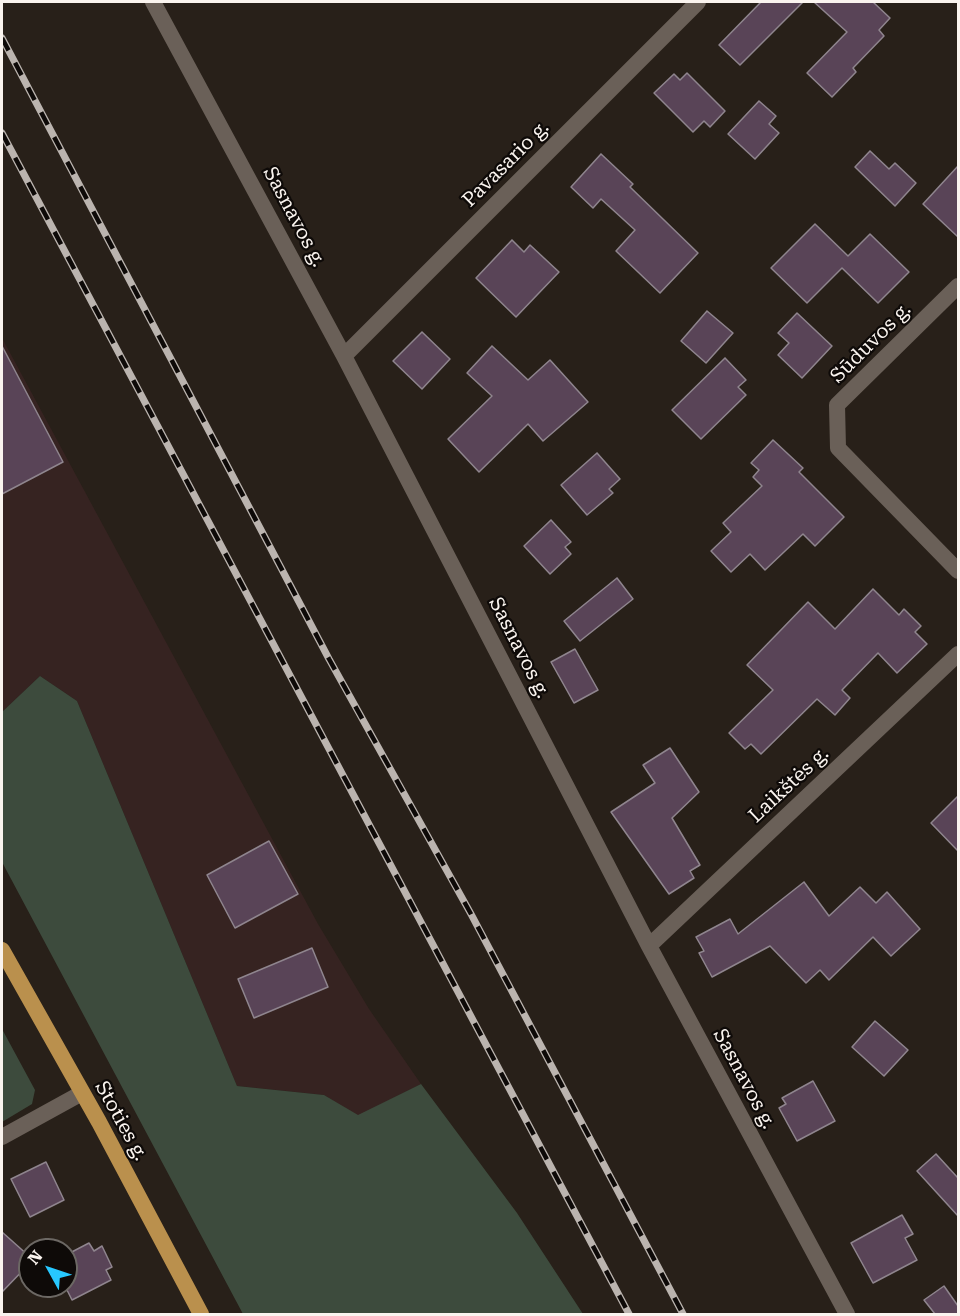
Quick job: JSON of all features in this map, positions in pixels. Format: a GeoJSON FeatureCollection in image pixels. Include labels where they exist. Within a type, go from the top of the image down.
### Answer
{"type":"FeatureCollection","features":[{"type":"Feature","properties":{"kind":"main road","name":"Stoties g."},"geometry":{"type":"LineString","coordinates":[[2,950],[201,1314]]}},
{"type":"Feature","properties":{"kind":"street","name":"Sasnavos g."},"geometry":{"type":"LineString","coordinates":[[153,2],[344,356],[649,946],[847,1314]]}},
{"type":"Feature","properties":{"kind":"street","name":"Pavasario g."},"geometry":{"type":"LineString","coordinates":[[344,356],[698,2]]}},
{"type":"Feature","properties":{"kind":"street","name":"Sūduvos g."},"geometry":{"type":"LineString","coordinates":[[958,286],[837,405],[838,448],[958,571]]}},
{"type":"Feature","properties":{"kind":"street","name":"Laikštės g."},"geometry":{"type":"LineString","coordinates":[[649,946],[958,654]]}},
{"type":"Feature","properties":{"kind":"street"},"geometry":{"type":"LineString","coordinates":[[2,1137],[82,1093]]}},
{"type":"Feature","properties":{"kind":"shaded area"},"geometry":{"type":"Polygon","coordinates":[[[2,338],[318,924],[369,1009],[421,1084],[358,1116],[324,1095],[237,1086],[77,701],[40,676],[2,712],[2,338]]]}},
{"type":"Feature","properties":{"kind":"green space"},"geometry":{"type":"Polygon","coordinates":[[[40,676],[77,701],[237,1086],[324,1095],[358,1115],[421,1084],[517,1213],[583,1314],[243,1314],[2,862],[2,712],[40,676]]]}},
{"type":"Feature","properties":{"kind":"green space"},"geometry":{"type":"Polygon","coordinates":[[[2,1029],[35,1090],[32,1104],[2,1122],[2,1029]]]}},
{"type":"Feature","properties":{"kind":"building"},"geometry":{"type":"Polygon","coordinates":[[[761,2],[803,2],[740,65],[719,45],[761,2]]]}},
{"type":"Feature","properties":{"kind":"building"},"geometry":{"type":"Polygon","coordinates":[[[814,2],[873,2],[890,18],[879,30],[884,36],[853,68],[856,72],[832,97],[807,73],[847,32],[814,2]]]}},
{"type":"Feature","properties":{"kind":"building"},"geometry":{"type":"Polygon","coordinates":[[[687,73],[725,111],[710,127],[704,121],[693,132],[654,93],[674,74],[680,80],[687,73]]]}},
{"type":"Feature","properties":{"kind":"building"},"geometry":{"type":"Polygon","coordinates":[[[759,101],[776,116],[769,124],[779,133],[755,159],[728,134],[759,101]]]}},
{"type":"Feature","properties":{"kind":"building"},"geometry":{"type":"Polygon","coordinates":[[[870,151],[889,169],[895,163],[916,183],[895,206],[855,167],[870,151]]]}},
{"type":"Feature","properties":{"kind":"building"},"geometry":{"type":"Polygon","coordinates":[[[601,154],[633,184],[630,187],[698,253],[660,293],[616,251],[635,230],[601,199],[593,208],[571,187],[601,154]]]}},
{"type":"Feature","properties":{"kind":"building"},"geometry":{"type":"Polygon","coordinates":[[[958,166],[958,237],[923,204],[958,166]]]}},
{"type":"Feature","properties":{"kind":"building"},"geometry":{"type":"Polygon","coordinates":[[[815,224],[848,256],[870,234],[909,272],[878,303],[842,268],[807,303],[771,268],[815,224]]]}},
{"type":"Feature","properties":{"kind":"building"},"geometry":{"type":"Polygon","coordinates":[[[512,240],[524,252],[530,245],[559,272],[516,317],[476,278],[512,240]]]}},
{"type":"Feature","properties":{"kind":"building"},"geometry":{"type":"Polygon","coordinates":[[[707,311],[733,333],[706,363],[681,341],[707,311]]]}},
{"type":"Feature","properties":{"kind":"building"},"geometry":{"type":"Polygon","coordinates":[[[797,313],[832,346],[802,378],[778,355],[789,343],[778,333],[797,313]]]}},
{"type":"Feature","properties":{"kind":"building"},"geometry":{"type":"Polygon","coordinates":[[[422,332],[450,359],[422,389],[393,361],[422,332]]]}},
{"type":"Feature","properties":{"kind":"building"},"geometry":{"type":"Polygon","coordinates":[[[2,346],[63,462],[2,494],[2,346]]]}},
{"type":"Feature","properties":{"kind":"building"},"geometry":{"type":"Polygon","coordinates":[[[492,346],[528,380],[550,360],[588,402],[543,441],[528,424],[479,472],[448,439],[492,396],[467,373],[492,346]]]}},
{"type":"Feature","properties":{"kind":"building"},"geometry":{"type":"Polygon","coordinates":[[[725,358],[746,380],[738,387],[746,395],[701,439],[672,410],[725,358]]]}},
{"type":"Feature","properties":{"kind":"building"},"geometry":{"type":"Polygon","coordinates":[[[773,440],[803,468],[799,472],[844,517],[815,546],[803,534],[765,570],[750,554],[731,572],[711,551],[731,532],[723,523],[762,486],[753,477],[759,470],[751,463],[773,440]]]}},
{"type":"Feature","properties":{"kind":"building"},"geometry":{"type":"Polygon","coordinates":[[[597,453],[620,479],[609,489],[613,493],[587,515],[561,485],[597,453]]]}},
{"type":"Feature","properties":{"kind":"building"},"geometry":{"type":"Polygon","coordinates":[[[551,520],[571,542],[565,547],[571,554],[550,574],[524,546],[551,520]]]}},
{"type":"Feature","properties":{"kind":"building"},"geometry":{"type":"Polygon","coordinates":[[[617,578],[633,599],[580,641],[564,621],[617,578]]]}},
{"type":"Feature","properties":{"kind":"building"},"geometry":{"type":"Polygon","coordinates":[[[873,589],[899,615],[904,609],[921,626],[915,632],[927,644],[897,673],[878,653],[842,690],[850,698],[835,715],[817,699],[761,754],[751,744],[745,749],[729,733],[773,690],[747,665],[808,602],[835,629],[873,589]]]}},
{"type":"Feature","properties":{"kind":"building"},"geometry":{"type":"Polygon","coordinates":[[[575,649],[598,690],[574,703],[551,662],[575,649]]]}},
{"type":"Feature","properties":{"kind":"building"},"geometry":{"type":"Polygon","coordinates":[[[670,748],[699,792],[672,818],[700,865],[690,871],[694,878],[669,894],[611,812],[655,783],[643,765],[670,748]]]}},
{"type":"Feature","properties":{"kind":"building"},"geometry":{"type":"Polygon","coordinates":[[[958,796],[958,851],[931,823],[958,796]]]}},
{"type":"Feature","properties":{"kind":"building"},"geometry":{"type":"Polygon","coordinates":[[[269,841],[298,894],[235,928],[207,875],[269,841]]]}},
{"type":"Feature","properties":{"kind":"building"},"geometry":{"type":"Polygon","coordinates":[[[804,882],[829,916],[860,887],[876,903],[887,892],[920,929],[891,956],[873,937],[829,980],[820,970],[806,983],[770,946],[712,977],[699,953],[704,951],[696,937],[730,919],[738,934],[804,882]]]}},
{"type":"Feature","properties":{"kind":"building"},"geometry":{"type":"Polygon","coordinates":[[[312,948],[328,987],[254,1018],[238,979],[312,948]]]}},
{"type":"Feature","properties":{"kind":"building"},"geometry":{"type":"Polygon","coordinates":[[[875,1021],[908,1050],[884,1076],[852,1047],[875,1021]]]}},
{"type":"Feature","properties":{"kind":"building"},"geometry":{"type":"Polygon","coordinates":[[[813,1081],[835,1121],[797,1141],[779,1108],[786,1104],[782,1098],[813,1081]]]}},
{"type":"Feature","properties":{"kind":"building"},"geometry":{"type":"Polygon","coordinates":[[[936,1154],[958,1178],[958,1216],[917,1171],[936,1154]]]}},
{"type":"Feature","properties":{"kind":"building"},"geometry":{"type":"Polygon","coordinates":[[[46,1162],[64,1200],[30,1217],[11,1179],[46,1162]]]}},
{"type":"Feature","properties":{"kind":"building"},"geometry":{"type":"Polygon","coordinates":[[[902,1215],[913,1234],[905,1238],[917,1260],[873,1283],[851,1243],[902,1215]]]}},
{"type":"Feature","properties":{"kind":"building"},"geometry":{"type":"Polygon","coordinates":[[[2,1232],[18,1246],[18,1275],[2,1292],[2,1232]]]}},
{"type":"Feature","properties":{"kind":"building"},"geometry":{"type":"Polygon","coordinates":[[[89,1243],[94,1251],[102,1246],[112,1267],[106,1270],[111,1280],[78,1297],[78,1249],[89,1243]]]}},
{"type":"Feature","properties":{"kind":"building"},"geometry":{"type":"Polygon","coordinates":[[[944,1286],[958,1306],[958,1314],[935,1314],[924,1300],[944,1286]]]}},
{"type":"Feature","properties":{"kind":"railway"},"geometry":{"type":"LineString","coordinates":[[2,38],[329,659],[471,914],[683,1314]]}},
{"type":"Feature","properties":{"kind":"railway"},"geometry":{"type":"LineString","coordinates":[[2,133],[629,1314]]}}]}
